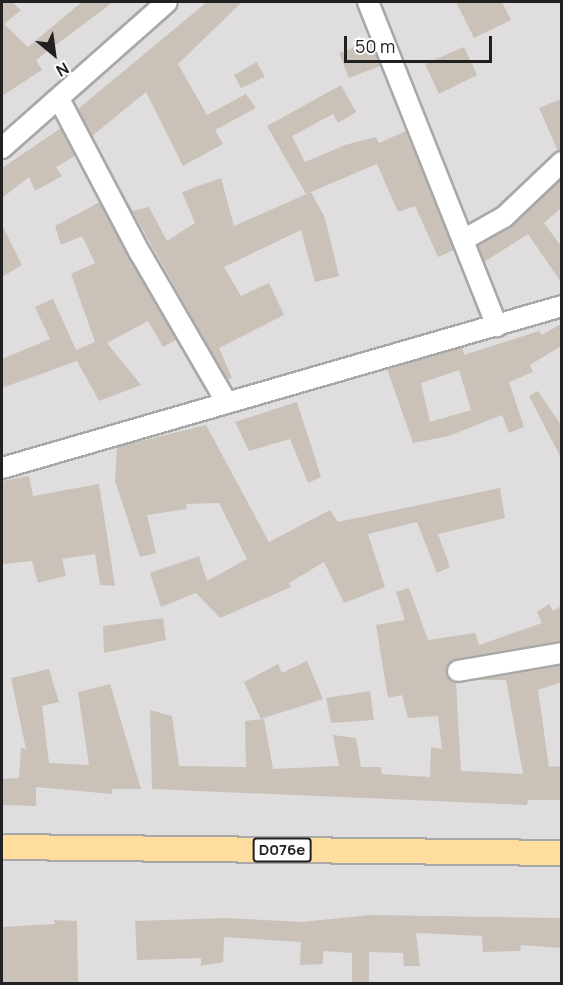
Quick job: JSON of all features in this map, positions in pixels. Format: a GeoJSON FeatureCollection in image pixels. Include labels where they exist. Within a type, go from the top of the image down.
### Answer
{"type":"FeatureCollection","features":[{"type":"Feature","properties":{"kind":"main road","name":"D076e"},"geometry":{"type":"LineString","coordinates":[[2,847],[561,853]]}},
{"type":"Feature","properties":{"kind":"street"},"geometry":{"type":"LineString","coordinates":[[2,148],[167,2]]}},
{"type":"Feature","properties":{"kind":"street"},"geometry":{"type":"LineString","coordinates":[[368,2],[497,326]]}},
{"type":"Feature","properties":{"kind":"street"},"geometry":{"type":"LineString","coordinates":[[59,99],[140,253],[227,403]]}},
{"type":"Feature","properties":{"kind":"street"},"geometry":{"type":"LineString","coordinates":[[463,240],[504,216],[561,162]]}},
{"type":"Feature","properties":{"kind":"street"},"geometry":{"type":"LineString","coordinates":[[2,468],[561,306]]}},
{"type":"Feature","properties":{"kind":"street"},"geometry":{"type":"LineString","coordinates":[[458,671],[561,653]]}},
{"type":"Feature","properties":{"kind":"shaded area"},"geometry":{"type":"Polygon","coordinates":[[[2,2],[561,2],[561,983],[2,983],[2,2]]]}},
{"type":"Feature","properties":{"kind":"building"},"geometry":{"type":"Polygon","coordinates":[[[2,2],[12,2],[21,10],[4,24],[28,47],[82,2],[113,2],[36,60],[42,70],[2,96],[2,2]]]}},
{"type":"Feature","properties":{"kind":"building"},"geometry":{"type":"Polygon","coordinates":[[[207,2],[242,2],[178,64],[207,115],[246,94],[256,108],[215,130],[223,144],[183,166],[146,92],[92,136],[78,109],[207,2]]]}},
{"type":"Feature","properties":{"kind":"building"},"geometry":{"type":"Polygon","coordinates":[[[456,2],[502,2],[511,20],[474,38],[456,2]]]}},
{"type":"Feature","properties":{"kind":"building"},"geometry":{"type":"Polygon","coordinates":[[[371,41],[380,66],[349,78],[339,53],[371,41]]]}},
{"type":"Feature","properties":{"kind":"building"},"geometry":{"type":"Polygon","coordinates":[[[464,47],[477,75],[439,94],[425,64],[464,47]]]}},
{"type":"Feature","properties":{"kind":"building"},"geometry":{"type":"Polygon","coordinates":[[[257,62],[265,77],[241,88],[234,75],[257,62]]]}},
{"type":"Feature","properties":{"kind":"building"},"geometry":{"type":"Polygon","coordinates":[[[341,85],[356,112],[338,123],[333,114],[292,136],[305,162],[345,145],[376,137],[379,143],[406,131],[454,250],[438,257],[415,206],[398,212],[377,164],[306,194],[267,126],[341,85]]]}},
{"type":"Feature","properties":{"kind":"building"},"geometry":{"type":"Polygon","coordinates":[[[561,99],[561,150],[558,151],[539,108],[561,99]]]}},
{"type":"Feature","properties":{"kind":"building"},"geometry":{"type":"Polygon","coordinates":[[[61,128],[75,156],[56,167],[62,176],[35,191],[29,177],[2,198],[2,168],[61,128]]]}},
{"type":"Feature","properties":{"kind":"building"},"geometry":{"type":"Polygon","coordinates":[[[221,178],[234,226],[311,192],[325,218],[339,276],[315,282],[301,230],[224,267],[241,296],[269,283],[284,315],[219,348],[232,378],[227,380],[121,191],[133,211],[149,207],[167,241],[195,223],[182,192],[221,178]]]}},
{"type":"Feature","properties":{"kind":"building"},"geometry":{"type":"Polygon","coordinates":[[[561,179],[561,208],[544,223],[561,246],[561,282],[528,234],[484,262],[478,245],[512,226],[561,179]]]}},
{"type":"Feature","properties":{"kind":"building"},"geometry":{"type":"Polygon","coordinates":[[[100,202],[176,340],[163,347],[148,321],[107,343],[141,385],[99,401],[77,361],[2,388],[2,359],[50,339],[35,307],[53,299],[76,350],[95,342],[71,274],[95,263],[82,236],[61,245],[55,226],[100,202]]]}},
{"type":"Feature","properties":{"kind":"building"},"geometry":{"type":"Polygon","coordinates":[[[2,225],[22,265],[2,277],[2,225]]]}},
{"type":"Feature","properties":{"kind":"building"},"geometry":{"type":"Polygon","coordinates":[[[561,324],[561,346],[530,365],[533,372],[509,382],[524,427],[509,433],[502,415],[449,436],[413,443],[387,369],[462,347],[464,355],[539,331],[542,335],[561,324]],[[459,370],[421,383],[430,422],[471,410],[459,370]]]}},
{"type":"Feature","properties":{"kind":"building"},"geometry":{"type":"Polygon","coordinates":[[[538,391],[561,425],[561,458],[529,396],[538,391]]]}},
{"type":"Feature","properties":{"kind":"building"},"geometry":{"type":"Polygon","coordinates":[[[297,402],[321,477],[308,483],[290,439],[249,451],[235,422],[297,402]]]}},
{"type":"Feature","properties":{"kind":"building"},"geometry":{"type":"Polygon","coordinates":[[[206,425],[269,542],[330,510],[338,522],[500,488],[505,518],[438,534],[450,567],[437,573],[417,522],[368,534],[385,587],[344,603],[324,562],[289,583],[291,587],[220,618],[196,593],[161,607],[150,573],[199,556],[207,581],[247,559],[219,503],[186,504],[187,509],[147,515],[156,553],[140,557],[115,481],[117,447],[206,425]]]}},
{"type":"Feature","properties":{"kind":"building"},"geometry":{"type":"Polygon","coordinates":[[[29,476],[33,496],[99,484],[115,586],[100,585],[95,554],[62,559],[66,576],[38,583],[32,561],[2,564],[2,481],[29,476]]]}},
{"type":"Feature","properties":{"kind":"building"},"geometry":{"type":"Polygon","coordinates":[[[409,588],[428,640],[475,633],[479,645],[542,623],[537,612],[549,604],[553,611],[561,606],[561,641],[456,659],[446,672],[456,683],[461,771],[523,774],[506,680],[475,680],[561,665],[561,682],[538,690],[549,767],[561,766],[561,800],[528,800],[527,805],[152,789],[150,710],[172,716],[179,766],[246,767],[245,721],[264,719],[273,769],[339,766],[333,735],[356,738],[361,767],[381,767],[382,774],[430,777],[431,747],[442,749],[438,716],[408,718],[402,695],[388,698],[376,625],[405,620],[396,592],[409,588]]]}},
{"type":"Feature","properties":{"kind":"building"},"geometry":{"type":"Polygon","coordinates":[[[163,618],[166,640],[104,653],[103,626],[163,618]]]}},
{"type":"Feature","properties":{"kind":"building"},"geometry":{"type":"Polygon","coordinates":[[[307,661],[323,699],[261,719],[244,682],[278,664],[282,673],[307,661]]]}},
{"type":"Feature","properties":{"kind":"building"},"geometry":{"type":"Polygon","coordinates":[[[49,669],[59,702],[42,706],[49,763],[89,765],[78,692],[110,684],[141,789],[112,789],[112,794],[36,787],[36,806],[2,805],[2,779],[19,778],[21,748],[26,749],[11,678],[49,669]]]}},
{"type":"Feature","properties":{"kind":"building"},"geometry":{"type":"Polygon","coordinates":[[[370,691],[374,720],[331,723],[326,698],[370,691]]]}},
{"type":"Feature","properties":{"kind":"building"},"geometry":{"type":"Polygon","coordinates":[[[371,915],[561,918],[561,948],[521,945],[520,951],[483,952],[482,936],[416,933],[420,966],[404,966],[403,953],[369,952],[369,984],[352,984],[352,953],[323,951],[323,964],[300,965],[301,942],[224,937],[223,962],[201,966],[201,958],[137,960],[135,921],[227,918],[301,922],[371,915]]]}},
{"type":"Feature","properties":{"kind":"building"},"geometry":{"type":"Polygon","coordinates":[[[54,920],[77,921],[78,984],[2,984],[2,927],[55,924],[54,920]]]}}]}
